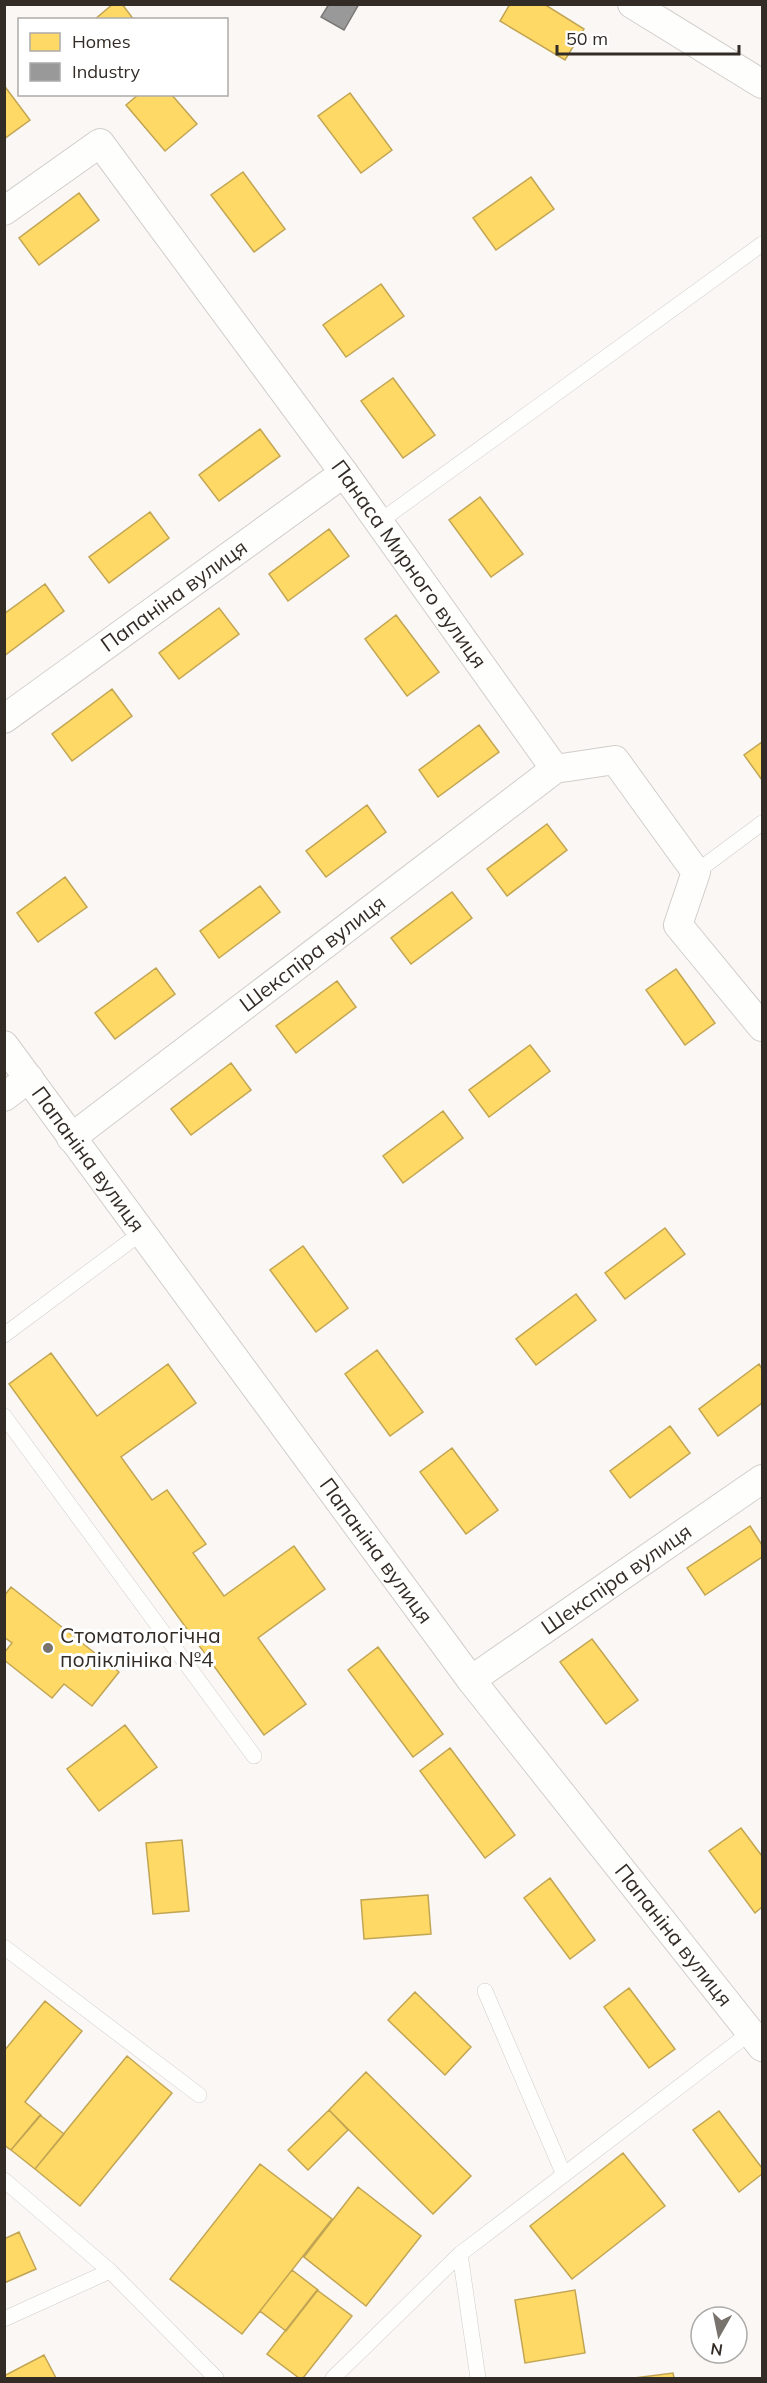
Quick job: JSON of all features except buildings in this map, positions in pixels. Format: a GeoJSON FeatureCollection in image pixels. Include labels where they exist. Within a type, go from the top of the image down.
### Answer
{"type":"FeatureCollection","features":[{"type":"Feature","properties":{"kind":"street"},"geometry":{"type":"LineString","coordinates":[[632,4],[762,84]]}},
{"type":"Feature","properties":{"kind":"street","name":"Панаса Мирного вулиця"},"geometry":{"type":"LineString","coordinates":[[4,211],[100,143],[344,473],[555,769]]}},
{"type":"Feature","properties":{"kind":"street","name":"Папаніна вулиця"},"geometry":{"type":"LineString","coordinates":[[4,719],[344,473]]}},
{"type":"Feature","properties":{"kind":"street"},"geometry":{"type":"LineString","coordinates":[[555,769],[615,760],[696,872],[678,926],[762,1027]]}},
{"type":"Feature","properties":{"kind":"street","name":"Шекспіра вулиця"},"geometry":{"type":"LineString","coordinates":[[71,1138],[555,769]]}},
{"type":"Feature","properties":{"kind":"street","name":"Папаніна вулиця"},"geometry":{"type":"LineString","coordinates":[[4,1046],[471,1680],[757,2040]]}},
{"type":"Feature","properties":{"kind":"street"},"geometry":{"type":"LineString","coordinates":[[4,1097],[29,1078]]}},
{"type":"Feature","properties":{"kind":"street","name":"Шекспіра вулиця"},"geometry":{"type":"LineString","coordinates":[[471,1680],[762,1479]]}},
{"type":"Feature","properties":{"kind":"lane"},"geometry":{"type":"LineString","coordinates":[[379,522],[762,244]]}},
{"type":"Feature","properties":{"kind":"lane"},"geometry":{"type":"LineString","coordinates":[[696,872],[762,823]]}},
{"type":"Feature","properties":{"kind":"lane"},"geometry":{"type":"LineString","coordinates":[[4,1335],[141,1233]]}},
{"type":"Feature","properties":{"kind":"lane"},"geometry":{"type":"LineString","coordinates":[[4,1416],[254,1756]]}},
{"type":"Feature","properties":{"kind":"lane"},"geometry":{"type":"LineString","coordinates":[[4,1947],[199,2095]]}},
{"type":"Feature","properties":{"kind":"lane"},"geometry":{"type":"LineString","coordinates":[[485,1991],[564,2175]]}},
{"type":"Feature","properties":{"kind":"lane"},"geometry":{"type":"LineString","coordinates":[[333,2379],[460,2254],[564,2175],[757,2040]]}},
{"type":"Feature","properties":{"kind":"lane"},"geometry":{"type":"LineString","coordinates":[[4,2180],[110,2271],[216,2379]]}},
{"type":"Feature","properties":{"kind":"lane"},"geometry":{"type":"LineString","coordinates":[[460,2254],[478,2379]]}},
{"type":"Feature","properties":{"kind":"lane"},"geometry":{"type":"LineString","coordinates":[[4,2319],[110,2271]]}},
{"type":"Feature","properties":{"kind":"place","name":"Стоматологічна поліклініка №4"},"geometry":{"type":"Point","coordinates":[48,1648]}}]}
